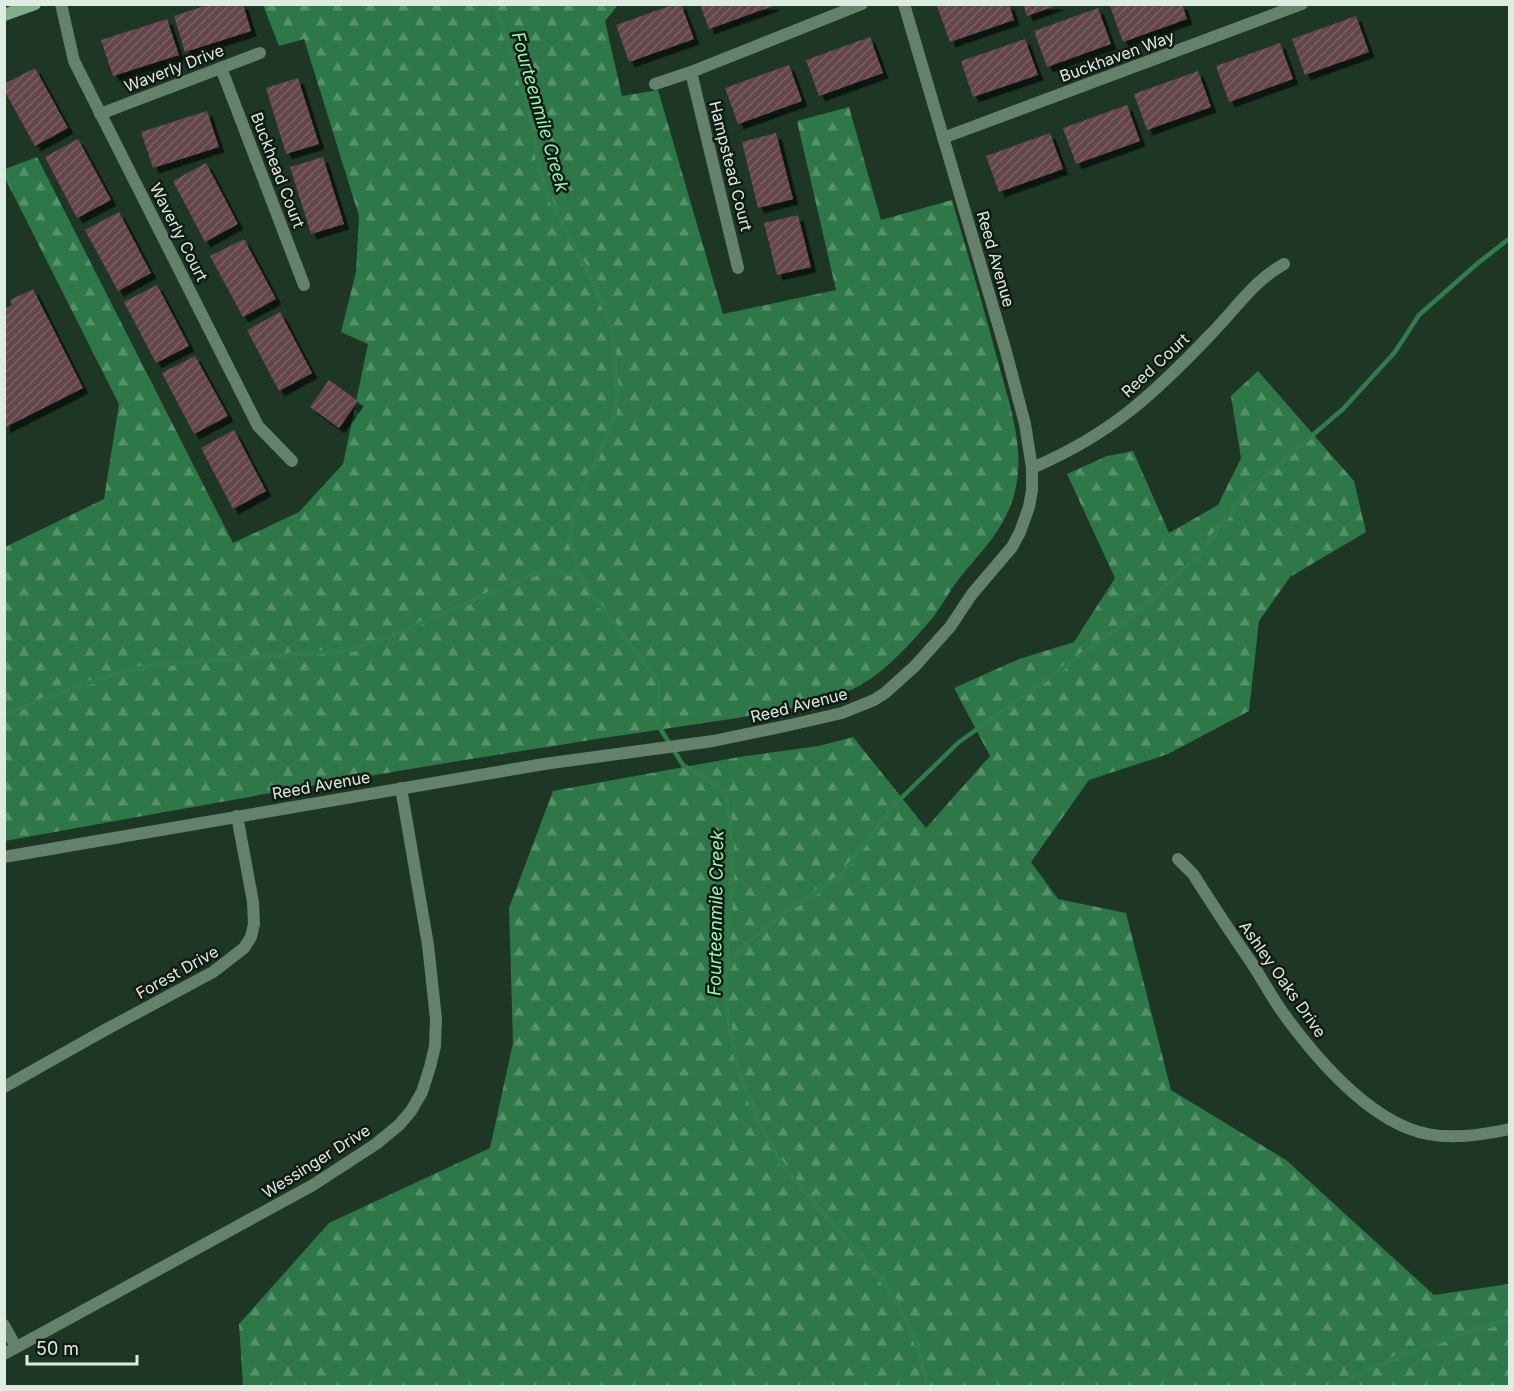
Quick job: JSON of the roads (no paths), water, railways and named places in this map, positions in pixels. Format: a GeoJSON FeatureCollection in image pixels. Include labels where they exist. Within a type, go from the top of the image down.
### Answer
{"type":"FeatureCollection","features":[{"type":"Feature","properties":{"kind":"street"},"geometry":{"type":"LineString","coordinates":[[4,15],[35,4]]}},
{"type":"Feature","properties":{"kind":"street","name":"Waverly Court"},"geometry":{"type":"LineString","coordinates":[[61,4],[74,61],[100,114],[258,426],[292,461]]}},
{"type":"Feature","properties":{"kind":"street"},"geometry":{"type":"LineString","coordinates":[[655,84],[862,4]]}},
{"type":"Feature","properties":{"kind":"street","name":"Reed Avenue"},"geometry":{"type":"LineString","coordinates":[[4,857],[401,788],[624,752],[713,741],[820,719],[858,707],[885,693],[936,644],[972,594],[1012,547],[1029,507],[1032,490],[1032,468],[1025,424],[1008,358],[904,4]]}},
{"type":"Feature","properties":{"kind":"street","name":"Buckhaven Way"},"geometry":{"type":"LineString","coordinates":[[943,138],[1302,4]]}},
{"type":"Feature","properties":{"kind":"street","name":"Waverly Drive"},"geometry":{"type":"LineString","coordinates":[[100,114],[260,53]]}},
{"type":"Feature","properties":{"kind":"street","name":"Buckhead Court"},"geometry":{"type":"LineString","coordinates":[[221,68],[304,285]]}},
{"type":"Feature","properties":{"kind":"street","name":"Hampstead Court"},"geometry":{"type":"LineString","coordinates":[[691,72],[738,268]]}},
{"type":"Feature","properties":{"kind":"street","name":"Reed Court"},"geometry":{"type":"LineString","coordinates":[[1032,468],[1095,436],[1144,400],[1164,383],[1219,326],[1244,295],[1272,271],[1284,264]]}},
{"type":"Feature","properties":{"kind":"street","name":"Wessinger Drive"},"geometry":{"type":"LineString","coordinates":[[4,1354],[313,1185],[376,1144],[399,1125],[411,1111],[422,1092],[430,1067],[435,1046],[436,1020],[428,945],[401,788]]}},
{"type":"Feature","properties":{"kind":"street","name":"Forest Drive"},"geometry":{"type":"LineString","coordinates":[[4,1087],[213,972],[244,948],[251,937],[253,913],[237,816]]}},
{"type":"Feature","properties":{"kind":"street","name":"Ashley Oaks Drive"},"geometry":{"type":"LineString","coordinates":[[1178,859],[1193,874],[1284,1015],[1309,1046],[1358,1097],[1378,1113],[1410,1129],[1426,1134],[1461,1136],[1488,1134],[1509,1129]]}},
{"type":"Feature","properties":{"kind":"street"},"geometry":{"type":"LineString","coordinates":[[4,1325],[16,1347]]}},
{"type":"Feature","properties":{"kind":"waterway","name":"Fourteenmile Creek"},"geometry":{"type":"LineString","coordinates":[[494,4],[521,82],[532,124],[540,173],[549,197],[590,276],[606,312],[613,336],[617,397],[614,418],[575,509],[571,527],[570,541],[580,575],[597,602],[659,682],[658,725],[683,765],[724,790],[729,816],[732,866],[726,1002],[736,1058],[759,1122],[783,1165],[879,1277],[893,1297],[913,1335],[927,1386]]}},
{"type":"Feature","properties":{"kind":"waterway"},"geometry":{"type":"LineString","coordinates":[[729,968],[738,952],[748,942],[787,911],[840,877],[892,807],[959,742],[1115,630],[1198,556],[1243,495],[1343,409],[1395,352],[1419,315],[1510,238]]}},
{"type":"Feature","properties":{"kind":"waterway"},"geometry":{"type":"LineString","coordinates":[[4,715],[97,680],[154,665],[353,650],[537,573],[553,571],[580,575]]}},
{"type":"Feature","properties":{"kind":"waterway"},"geometry":{"type":"LineString","coordinates":[[1337,1386],[1378,1365],[1421,1348],[1510,1320]]}}]}
